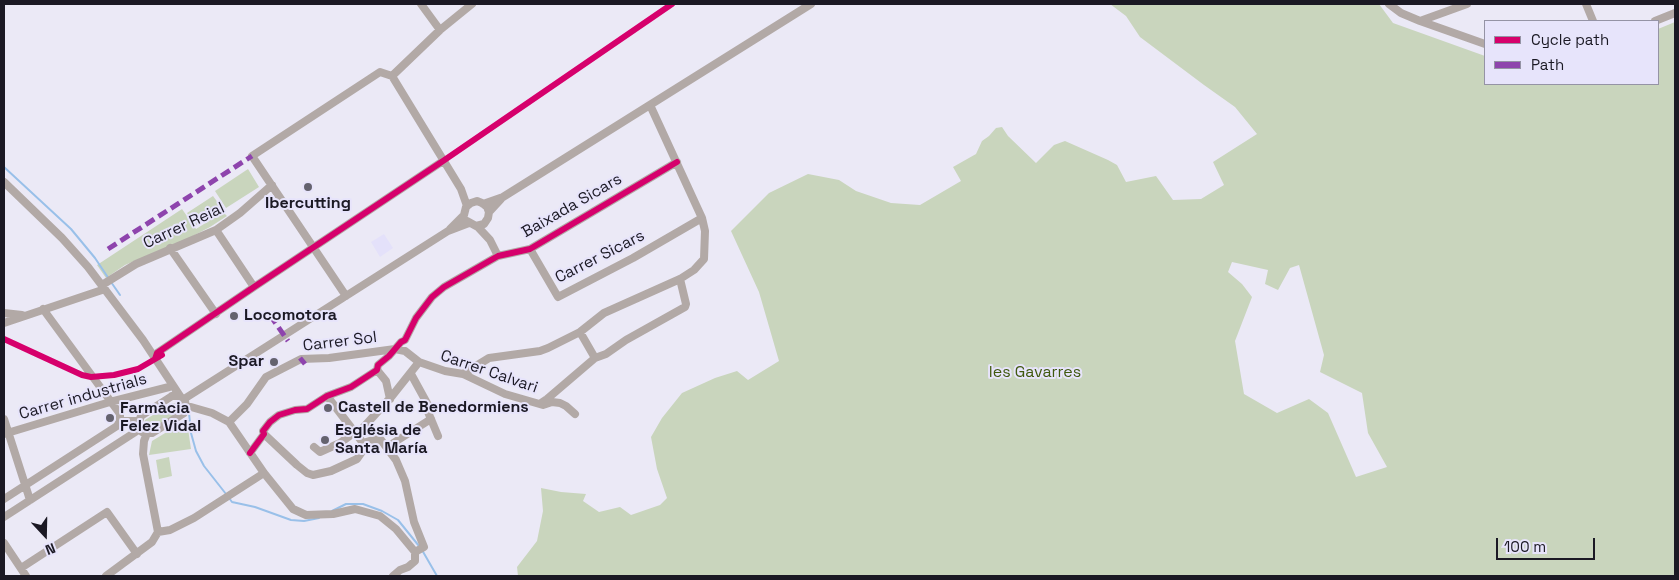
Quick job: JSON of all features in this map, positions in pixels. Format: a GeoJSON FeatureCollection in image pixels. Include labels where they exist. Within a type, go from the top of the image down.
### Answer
{"type":"FeatureCollection","features":[{"type":"Feature","properties":{"kind":"street"},"geometry":{"type":"LineString","coordinates":[[421,4],[440,30]]}},
{"type":"Feature","properties":{"kind":"street"},"geometry":{"type":"LineString","coordinates":[[392,76],[440,30],[472,4]]}},
{"type":"Feature","properties":{"kind":"street"},"geometry":{"type":"LineString","coordinates":[[470,204],[483,204],[503,197],[811,4]]}},
{"type":"Feature","properties":{"kind":"street"},"geometry":{"type":"LineString","coordinates":[[1389,4],[1401,13],[1420,21],[1484,44]]}},
{"type":"Feature","properties":{"kind":"street"},"geometry":{"type":"LineString","coordinates":[[1420,21],[1467,4]]}},
{"type":"Feature","properties":{"kind":"street"},"geometry":{"type":"LineString","coordinates":[[1586,4],[1593,20]]}},
{"type":"Feature","properties":{"kind":"street"},"geometry":{"type":"LineString","coordinates":[[1658,20],[1675,13]]}},
{"type":"Feature","properties":{"kind":"street"},"geometry":{"type":"LineString","coordinates":[[346,296],[252,156],[380,72],[392,76],[470,204]]}},
{"type":"Feature","properties":{"kind":"street"},"geometry":{"type":"LineString","coordinates":[[463,374],[489,358],[540,351],[580,332],[604,313],[694,270],[704,259],[705,231],[702,218],[650,104]]}},
{"type":"Feature","properties":{"kind":"street"},"geometry":{"type":"LineString","coordinates":[[155,359],[158,354],[254,287],[444,161]]}},
{"type":"Feature","properties":{"kind":"street","name":"Baixada Sicars"},"geometry":{"type":"LineString","coordinates":[[250,453],[264,434],[263,431],[279,415],[295,410],[307,409],[327,396],[351,387],[377,370],[378,365],[405,340],[416,318],[432,297],[444,287],[498,256],[530,249],[677,162]]}},
{"type":"Feature","properties":{"kind":"street"},"geometry":{"type":"LineString","coordinates":[[4,182],[72,249],[105,286],[183,401],[182,415],[147,434],[144,442],[143,454],[158,532],[152,542],[106,576]]}},
{"type":"Feature","properties":{"kind":"street","name":"Carrer Reial"},"geometry":{"type":"LineString","coordinates":[[4,323],[105,286],[136,264],[216,230],[240,214],[272,184]]}},
{"type":"Feature","properties":{"kind":"street"},"geometry":{"type":"LineString","coordinates":[[490,240],[486,221],[489,212],[503,197]]}},
{"type":"Feature","properties":{"kind":"street"},"geometry":{"type":"LineString","coordinates":[[448,231],[464,215],[470,204]]}},
{"type":"Feature","properties":{"kind":"street"},"geometry":{"type":"LineString","coordinates":[[483,204],[489,212]]}},
{"type":"Feature","properties":{"kind":"street"},"geometry":{"type":"LineString","coordinates":[[464,215],[469,223]]}},
{"type":"Feature","properties":{"kind":"street","name":"Carrer Sicars"},"geometry":{"type":"LineString","coordinates":[[530,249],[558,297],[633,258],[702,218]]}},
{"type":"Feature","properties":{"kind":"street"},"geometry":{"type":"LineString","coordinates":[[478,226],[486,221]]}},
{"type":"Feature","properties":{"kind":"street"},"geometry":{"type":"LineString","coordinates":[[183,401],[448,231],[469,223],[478,226],[490,240],[498,256]]}},
{"type":"Feature","properties":{"kind":"street"},"geometry":{"type":"LineString","coordinates":[[216,230],[254,287]]}},
{"type":"Feature","properties":{"kind":"street"},"geometry":{"type":"LineString","coordinates":[[170,248],[216,314]]}},
{"type":"Feature","properties":{"kind":"street"},"geometry":{"type":"LineString","coordinates":[[539,404],[595,358],[606,354],[626,340],[685,307],[680,278]]}},
{"type":"Feature","properties":{"kind":"street"},"geometry":{"type":"LineString","coordinates":[[4,499],[117,426],[120,421],[120,414],[43,309]]}},
{"type":"Feature","properties":{"kind":"street","name":"Carrer Reial"},"geometry":{"type":"LineString","coordinates":[[4,314],[24,316]]}},
{"type":"Feature","properties":{"kind":"street"},"geometry":{"type":"LineString","coordinates":[[580,332],[595,358]]}},
{"type":"Feature","properties":{"kind":"street"},"geometry":{"type":"LineString","coordinates":[[405,340],[405,351]]}},
{"type":"Feature","properties":{"kind":"street","name":"Carrer Sol"},"geometry":{"type":"LineString","coordinates":[[229,422],[247,404],[266,377],[301,359],[328,358],[395,349],[405,351]]}},
{"type":"Feature","properties":{"kind":"street","name":"Carrer Calvari"},"geometry":{"type":"LineString","coordinates":[[405,351],[419,362],[445,371],[463,374],[505,394],[543,405],[560,402],[575,414]]}},
{"type":"Feature","properties":{"kind":"street"},"geometry":{"type":"LineString","coordinates":[[314,447],[320,452],[340,443],[361,430],[390,399],[419,362]]}},
{"type":"Feature","properties":{"kind":"street"},"geometry":{"type":"LineString","coordinates":[[377,370],[386,381],[390,399]]}},
{"type":"Feature","properties":{"kind":"street"},"geometry":{"type":"LineString","coordinates":[[411,374],[428,405],[428,412],[438,436]]}},
{"type":"Feature","properties":{"kind":"street"},"geometry":{"type":"LineString","coordinates":[[167,399],[169,383]]}},
{"type":"Feature","properties":{"kind":"street","name":"Carrer industrials"},"geometry":{"type":"LineString","coordinates":[[6,434],[169,383]]}},
{"type":"Feature","properties":{"kind":"street"},"geometry":{"type":"LineString","coordinates":[[147,434],[140,429],[138,421],[141,416],[174,396],[192,407],[212,413],[229,422],[264,473],[292,509],[306,515],[333,514],[355,509],[380,516],[396,529],[416,552],[415,561],[393,576]]}},
{"type":"Feature","properties":{"kind":"street"},"geometry":{"type":"LineString","coordinates":[[264,434],[297,465],[312,475],[331,471],[357,459],[364,449],[363,442],[327,396]]}},
{"type":"Feature","properties":{"kind":"street"},"geometry":{"type":"LineString","coordinates":[[4,419],[6,434],[30,500]]}},
{"type":"Feature","properties":{"kind":"street"},"geometry":{"type":"LineString","coordinates":[[387,447],[431,419]]}},
{"type":"Feature","properties":{"kind":"street"},"geometry":{"type":"LineString","coordinates":[[120,421],[138,421]]}},
{"type":"Feature","properties":{"kind":"street"},"geometry":{"type":"LineString","coordinates":[[4,517],[140,429]]}},
{"type":"Feature","properties":{"kind":"street"},"geometry":{"type":"LineString","coordinates":[[363,442],[376,439],[382,440],[396,460],[405,481],[414,522],[424,547],[416,552]]}},
{"type":"Feature","properties":{"kind":"street"},"geometry":{"type":"LineString","coordinates":[[158,532],[170,530],[183,524],[264,473]]}},
{"type":"Feature","properties":{"kind":"street"},"geometry":{"type":"LineString","coordinates":[[21,568],[107,512],[137,554]]}},
{"type":"Feature","properties":{"kind":"street"},"geometry":{"type":"LineString","coordinates":[[4,543],[26,576]]}},
{"type":"Feature","properties":{"kind":"shaded area"},"geometry":{"type":"Polygon","coordinates":[[[384,234],[393,248],[380,257],[371,242],[384,234]]]}},
{"type":"Feature","properties":{"kind":"green space","name":"les Gavarres"},"geometry":{"type":"Polygon","coordinates":[[[1110,4],[1379,4],[1393,23],[1484,56],[1484,85],[1659,85],[1659,29],[1675,22],[1675,576],[518,576],[517,567],[537,541],[543,511],[541,488],[586,494],[583,501],[599,512],[620,507],[631,515],[660,505],[667,498],[657,469],[651,437],[662,418],[682,393],[715,378],[737,371],[748,380],[779,361],[759,292],[731,231],[769,193],[808,174],[839,180],[856,191],[891,203],[920,205],[961,181],[953,167],[976,154],[982,141],[996,128],[1002,127],[1008,136],[1036,163],[1054,145],[1065,141],[1117,165],[1126,182],[1156,176],[1173,200],[1201,199],[1224,185],[1213,162],[1257,134],[1235,107],[1140,37],[1126,16],[1110,4]],[[1232,262],[1228,272],[1242,284],[1252,297],[1235,341],[1244,394],[1277,413],[1309,399],[1328,413],[1356,477],[1387,467],[1368,433],[1362,393],[1320,372],[1324,355],[1299,265],[1290,268],[1278,290],[1265,284],[1268,270],[1232,262]]]}},
{"type":"Feature","properties":{"kind":"green space"},"geometry":{"type":"Polygon","coordinates":[[[248,169],[259,187],[226,208],[215,191],[248,169]]]}},
{"type":"Feature","properties":{"kind":"green space"},"geometry":{"type":"Polygon","coordinates":[[[213,196],[222,208],[195,226],[187,213],[213,196]]]}},
{"type":"Feature","properties":{"kind":"green space"},"geometry":{"type":"Polygon","coordinates":[[[182,209],[196,229],[223,212],[227,216],[191,237],[125,265],[106,278],[97,265],[182,209]]]}},
{"type":"Feature","properties":{"kind":"green space"},"geometry":{"type":"Polygon","coordinates":[[[172,403],[177,403],[179,406],[178,413],[153,429],[147,428],[144,424],[145,420],[172,403]]]}},
{"type":"Feature","properties":{"kind":"green space"},"geometry":{"type":"Polygon","coordinates":[[[187,422],[191,449],[149,455],[152,441],[180,424],[187,422]]]}},
{"type":"Feature","properties":{"kind":"green space"},"geometry":{"type":"Polygon","coordinates":[[[169,457],[172,476],[159,479],[156,460],[169,457]]]}},
{"type":"Feature","properties":{"kind":"waterway"},"geometry":{"type":"LineString","coordinates":[[4,167],[71,229],[95,258],[109,279]]}},
{"type":"Feature","properties":{"kind":"waterway"},"geometry":{"type":"LineString","coordinates":[[111,282],[120,295]]}},
{"type":"Feature","properties":{"kind":"waterway"},"geometry":{"type":"LineString","coordinates":[[189,413],[191,433],[196,451],[204,466],[226,494]]}},
{"type":"Feature","properties":{"kind":"waterway"},"geometry":{"type":"LineString","coordinates":[[229,498],[232,502],[255,507],[291,520],[304,521],[319,518]]}},
{"type":"Feature","properties":{"kind":"waterway"},"geometry":{"type":"LineString","coordinates":[[332,511],[346,504],[363,504],[382,511],[398,520],[419,546]]}},
{"type":"Feature","properties":{"kind":"waterway"},"geometry":{"type":"LineString","coordinates":[[422,550],[437,576]]}},
{"type":"Feature","properties":{"kind":"marked path"},"geometry":{"type":"LineString","coordinates":[[108,249],[252,156]]}},
{"type":"Feature","properties":{"kind":"marked path"},"geometry":{"type":"LineString","coordinates":[[270,315],[288,341]]}},
{"type":"Feature","properties":{"kind":"marked path"},"geometry":{"type":"LineString","coordinates":[[300,358],[305,364]]}},
{"type":"Feature","properties":{"kind":"cycle path"},"geometry":{"type":"LineString","coordinates":[[155,359],[157,353],[443,161],[672,4]]}},
{"type":"Feature","properties":{"kind":"cycle path"},"geometry":{"type":"LineString","coordinates":[[250,453],[264,434],[263,431],[279,415],[295,410],[307,409],[327,396],[351,387],[377,370],[378,365],[405,340],[416,318],[432,297],[444,287],[498,256],[530,249],[677,162]]}},
{"type":"Feature","properties":{"kind":"cycle path"},"geometry":{"type":"LineString","coordinates":[[4,339],[82,375],[91,377],[114,375],[138,369],[162,355]]}},
{"type":"Feature","properties":{"kind":"place","name":"Ibercutting"},"geometry":{"type":"Point","coordinates":[308,187]}},
{"type":"Feature","properties":{"kind":"place","name":"Locomotora"},"geometry":{"type":"Point","coordinates":[234,316]}},
{"type":"Feature","properties":{"kind":"place","name":"Spar"},"geometry":{"type":"Point","coordinates":[274,362]}},
{"type":"Feature","properties":{"kind":"place","name":"Castell de Benedormiens"},"geometry":{"type":"Point","coordinates":[328,408]}},
{"type":"Feature","properties":{"kind":"place","name":"Farmàcia Felez Vidal"},"geometry":{"type":"Point","coordinates":[110,418]}},
{"type":"Feature","properties":{"kind":"place","name":"Església de Santa María"},"geometry":{"type":"Point","coordinates":[325,440]}}]}
